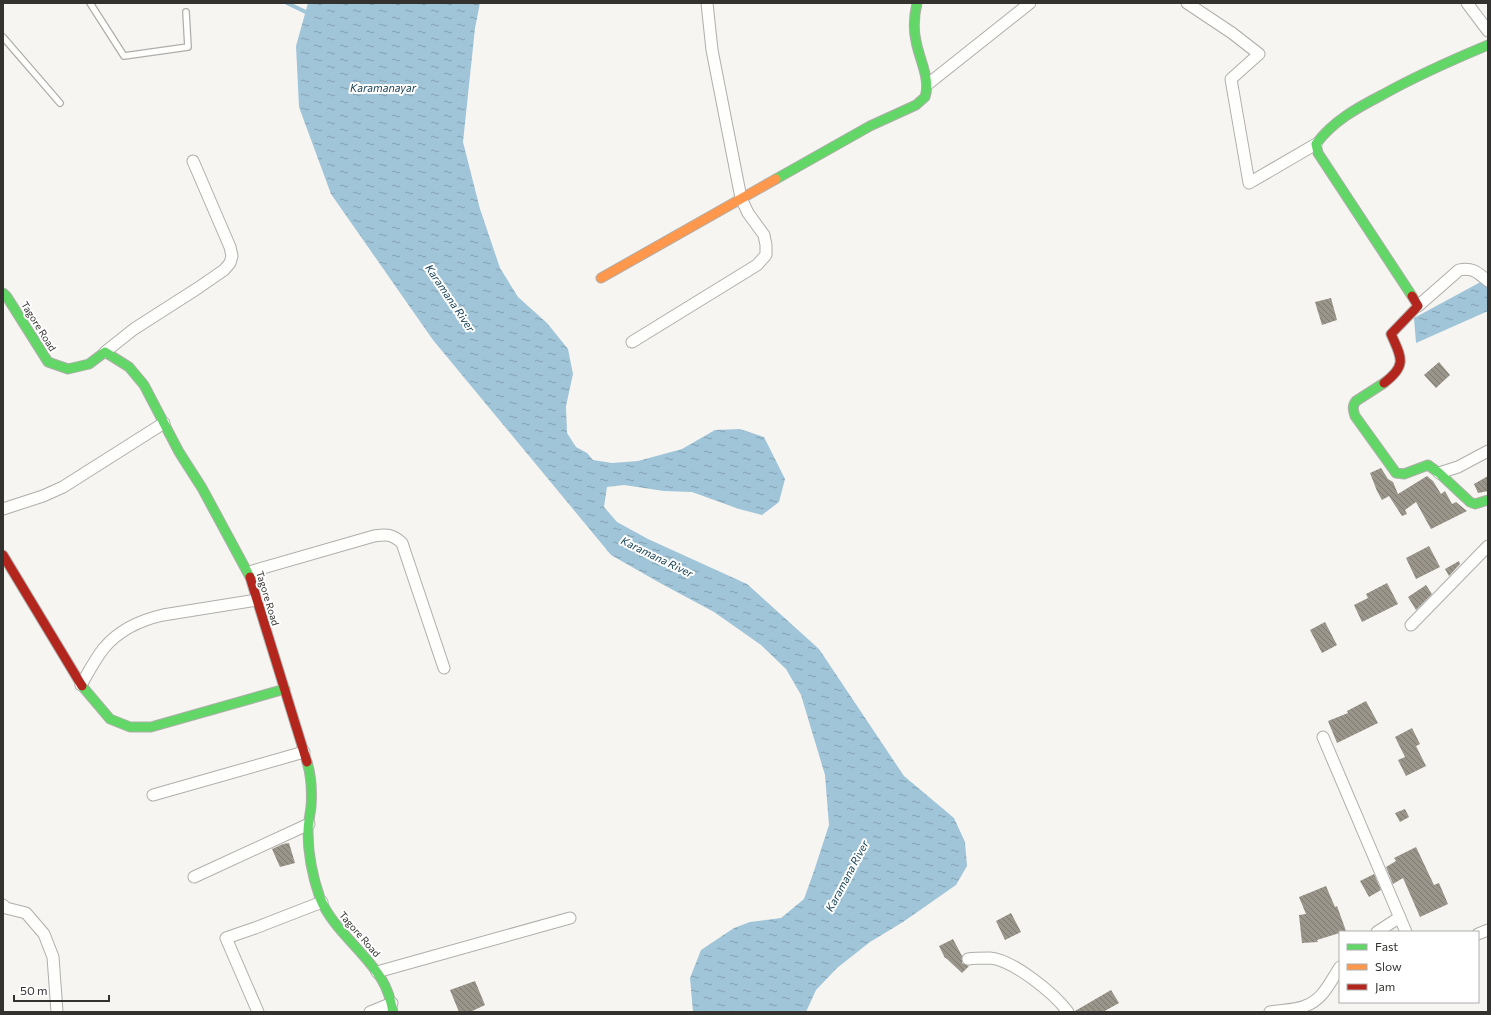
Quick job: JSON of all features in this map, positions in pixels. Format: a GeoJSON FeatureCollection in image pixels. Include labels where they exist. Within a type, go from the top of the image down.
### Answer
{"type":"FeatureCollection","features":[{"type":"Feature","properties":{"kind":"street"},"geometry":{"type":"LineString","coordinates":[[632,342],[757,265],[766,255],[764,235],[748,213],[741,198],[712,50],[707,3]]}},
{"type":"Feature","properties":{"kind":"street"},"geometry":{"type":"LineString","coordinates":[[602,278],[741,198],[882,120],[919,104],[926,97],[928,84],[914,35],[914,14],[917,3]]}},
{"type":"Feature","properties":{"kind":"street"},"geometry":{"type":"LineString","coordinates":[[928,84],[1030,3]]}},
{"type":"Feature","properties":{"kind":"street"},"geometry":{"type":"LineString","coordinates":[[1187,3],[1232,33],[1258,54],[1231,80],[1249,182],[1316,144],[1322,135],[1350,112],[1400,84],[1435,67],[1488,45]]}},
{"type":"Feature","properties":{"kind":"street"},"geometry":{"type":"LineString","coordinates":[[1467,3],[1488,31]]}},
{"type":"Feature","properties":{"kind":"street"},"geometry":{"type":"LineString","coordinates":[[1316,144],[1318,153],[1418,306]]}},
{"type":"Feature","properties":{"kind":"street"},"geometry":{"type":"LineString","coordinates":[[105,352],[134,329],[216,276],[230,263],[232,256],[230,247],[193,161]]}},
{"type":"Feature","properties":{"kind":"street"},"geometry":{"type":"LineString","coordinates":[[1488,281],[1477,272],[1467,268],[1459,270],[1418,306],[1391,334],[1401,361],[1398,368],[1391,378],[1356,401],[1353,405],[1352,411],[1396,473],[1405,474],[1417,467],[1428,465],[1439,473],[1470,502],[1475,504],[1488,500]]}},
{"type":"Feature","properties":{"kind":"street","name":"Tagore Road"},"geometry":{"type":"LineString","coordinates":[[3,293],[7,296],[48,362],[68,370],[89,364],[105,352],[129,367],[144,385],[179,452],[202,488],[249,572],[308,765],[311,798],[308,831],[312,864],[322,902],[335,924],[370,961],[386,986],[392,1007]]}},
{"type":"Feature","properties":{"kind":"street"},"geometry":{"type":"LineString","coordinates":[[3,509],[43,496],[63,487],[164,423]]}},
{"type":"Feature","properties":{"kind":"street"},"geometry":{"type":"LineString","coordinates":[[1439,473],[1458,467],[1488,451]]}},
{"type":"Feature","properties":{"kind":"street"},"geometry":{"type":"LineString","coordinates":[[249,572],[374,536],[386,534],[395,537],[402,543],[444,668]]}},
{"type":"Feature","properties":{"kind":"street"},"geometry":{"type":"LineString","coordinates":[[1411,625],[1488,546]]}},
{"type":"Feature","properties":{"kind":"street"},"geometry":{"type":"LineString","coordinates":[[3,555],[40,614],[81,685],[110,719],[130,727],[151,727],[285,689]]}},
{"type":"Feature","properties":{"kind":"street"},"geometry":{"type":"LineString","coordinates":[[81,685],[104,648],[118,634],[131,626],[163,614],[257,600]]}},
{"type":"Feature","properties":{"kind":"street"},"geometry":{"type":"LineString","coordinates":[[1323,737],[1406,931]]}},
{"type":"Feature","properties":{"kind":"street"},"geometry":{"type":"LineString","coordinates":[[153,795],[304,752]]}},
{"type":"Feature","properties":{"kind":"street"},"geometry":{"type":"LineString","coordinates":[[194,877],[309,824]]}},
{"type":"Feature","properties":{"kind":"street"},"geometry":{"type":"LineString","coordinates":[[258,1012],[226,938],[322,902]]}},
{"type":"Feature","properties":{"kind":"street"},"geometry":{"type":"LineString","coordinates":[[3,905],[6,908],[26,913],[44,934],[53,957],[57,1012]]}},
{"type":"Feature","properties":{"kind":"street"},"geometry":{"type":"LineString","coordinates":[[1379,931],[1400,917]]}},
{"type":"Feature","properties":{"kind":"street"},"geometry":{"type":"LineString","coordinates":[[377,972],[570,918]]}},
{"type":"Feature","properties":{"kind":"street"},"geometry":{"type":"LineString","coordinates":[[968,959],[991,958],[1008,964],[1043,987],[1068,1012]]}},
{"type":"Feature","properties":{"kind":"street"},"geometry":{"type":"LineString","coordinates":[[1270,1012],[1304,1007],[1315,1001],[1324,992],[1339,969]]}},
{"type":"Feature","properties":{"kind":"street"},"geometry":{"type":"LineString","coordinates":[[370,1012],[392,1007]]}},
{"type":"Feature","properties":{"kind":"lane"},"geometry":{"type":"LineString","coordinates":[[90,3],[124,56],[188,48],[186,12]]}},
{"type":"Feature","properties":{"kind":"lane"},"geometry":{"type":"LineString","coordinates":[[3,37],[60,103]]}},
{"type":"Feature","properties":{"kind":"water","name":"Karamanayar"},"geometry":{"type":"Polygon","coordinates":[[[308,3],[480,3],[475,28],[463,142],[480,209],[500,268],[518,297],[547,323],[568,349],[573,374],[566,406],[567,433],[576,447],[587,453],[593,460],[612,463],[638,461],[682,449],[715,430],[740,429],[764,437],[785,479],[779,502],[762,515],[739,509],[692,492],[664,491],[624,485],[607,487],[604,507],[617,522],[648,539],[747,584],[819,649],[904,776],[954,818],[965,842],[967,866],[956,885],[903,922],[870,942],[837,968],[816,990],[806,1012],[693,1012],[690,978],[701,950],[734,928],[750,922],[781,918],[804,899],[829,825],[825,775],[801,695],[786,669],[761,645],[714,612],[611,555],[433,340],[331,194],[299,107],[296,46],[308,3]]]}},
{"type":"Feature","properties":{"kind":"water"},"geometry":{"type":"Polygon","coordinates":[[[1488,278],[1488,311],[1416,343],[1414,318],[1488,278]]]}},
{"type":"Feature","properties":{"kind":"building"},"geometry":{"type":"Polygon","coordinates":[[[1331,298],[1337,320],[1322,325],[1315,302],[1331,298]]]}},
{"type":"Feature","properties":{"kind":"building"},"geometry":{"type":"Polygon","coordinates":[[[1439,362],[1450,375],[1436,388],[1424,375],[1439,362]]]}},
{"type":"Feature","properties":{"kind":"building"},"geometry":{"type":"Polygon","coordinates":[[[1381,468],[1388,479],[1393,482],[1398,494],[1427,476],[1433,481],[1441,494],[1445,491],[1452,504],[1456,502],[1467,511],[1431,529],[1416,502],[1405,510],[1407,514],[1402,516],[1389,496],[1382,500],[1377,491],[1370,473],[1381,468]]]}},
{"type":"Feature","properties":{"kind":"building"},"geometry":{"type":"Polygon","coordinates":[[[1488,476],[1488,491],[1478,493],[1474,484],[1488,476]]]}},
{"type":"Feature","properties":{"kind":"building"},"geometry":{"type":"Polygon","coordinates":[[[1429,546],[1440,567],[1416,579],[1406,558],[1429,546]]]}},
{"type":"Feature","properties":{"kind":"building"},"geometry":{"type":"Polygon","coordinates":[[[1459,561],[1460,564],[1449,576],[1445,569],[1459,561]]]}},
{"type":"Feature","properties":{"kind":"building"},"geometry":{"type":"Polygon","coordinates":[[[1387,583],[1398,604],[1362,622],[1354,605],[1368,598],[1366,594],[1387,583]]]}},
{"type":"Feature","properties":{"kind":"building"},"geometry":{"type":"Polygon","coordinates":[[[1426,585],[1432,594],[1416,610],[1408,597],[1426,585]]]}},
{"type":"Feature","properties":{"kind":"building"},"geometry":{"type":"Polygon","coordinates":[[[1325,622],[1337,645],[1322,653],[1310,630],[1325,622]]]}},
{"type":"Feature","properties":{"kind":"building"},"geometry":{"type":"Polygon","coordinates":[[[1366,701],[1378,723],[1337,743],[1328,721],[1348,713],[1347,711],[1366,701]]]}},
{"type":"Feature","properties":{"kind":"building"},"geometry":{"type":"Polygon","coordinates":[[[1412,728],[1420,744],[1416,746],[1426,766],[1406,776],[1398,760],[1405,757],[1395,737],[1412,728]]]}},
{"type":"Feature","properties":{"kind":"building"},"geometry":{"type":"Polygon","coordinates":[[[1405,809],[1409,817],[1400,822],[1395,813],[1405,809]]]}},
{"type":"Feature","properties":{"kind":"building"},"geometry":{"type":"Polygon","coordinates":[[[289,843],[295,863],[280,867],[272,849],[289,843]]]}},
{"type":"Feature","properties":{"kind":"building"},"geometry":{"type":"Polygon","coordinates":[[[1416,847],[1434,885],[1439,883],[1448,904],[1420,917],[1403,878],[1393,884],[1386,867],[1396,861],[1394,858],[1416,847]]]}},
{"type":"Feature","properties":{"kind":"building"},"geometry":{"type":"Polygon","coordinates":[[[1374,874],[1381,890],[1369,897],[1360,881],[1374,874]]]}},
{"type":"Feature","properties":{"kind":"building"},"geometry":{"type":"Polygon","coordinates":[[[1326,886],[1335,907],[1337,906],[1346,931],[1339,931],[1339,933],[1317,940],[1318,942],[1302,943],[1299,915],[1306,914],[1299,897],[1326,886]]]}},
{"type":"Feature","properties":{"kind":"building"},"geometry":{"type":"Polygon","coordinates":[[[1011,913],[1021,932],[1005,940],[996,921],[1011,913]]]}},
{"type":"Feature","properties":{"kind":"building"},"geometry":{"type":"Polygon","coordinates":[[[953,939],[962,956],[962,963],[969,966],[962,973],[945,958],[939,946],[953,939]]]}},
{"type":"Feature","properties":{"kind":"building"},"geometry":{"type":"Polygon","coordinates":[[[475,981],[485,1005],[470,1012],[459,1012],[450,990],[475,981]]]}},
{"type":"Feature","properties":{"kind":"building"},"geometry":{"type":"Polygon","coordinates":[[[1111,990],[1119,1003],[1103,1012],[1075,1012],[1075,1011],[1111,990]]]}},
{"type":"Feature","properties":{"kind":"waterway"},"geometry":{"type":"LineString","coordinates":[[287,3],[310,14]]}},
{"type":"Feature","properties":{"kind":"traffic: fast"},"geometry":{"type":"LineString","coordinates":[[776,179],[870,126],[916,105],[925,97],[927,83],[926,76],[917,48],[914,31],[917,3]]}},
{"type":"Feature","properties":{"kind":"traffic: fast"},"geometry":{"type":"LineString","coordinates":[[1412,296],[1318,153],[1316,144],[1330,128],[1364,105],[1421,75],[1488,45]]}},
{"type":"Feature","properties":{"kind":"traffic: fast"},"geometry":{"type":"LineString","coordinates":[[3,293],[48,362],[68,369],[89,364],[105,352],[129,367],[144,385],[179,452],[202,488],[250,577]]}},
{"type":"Feature","properties":{"kind":"traffic: fast"},"geometry":{"type":"LineString","coordinates":[[1384,383],[1356,401],[1353,406],[1353,410],[1355,416],[1396,473],[1404,474],[1428,465],[1439,473],[1470,502],[1475,504],[1488,500]]}},
{"type":"Feature","properties":{"kind":"traffic: fast"},"geometry":{"type":"LineString","coordinates":[[82,686],[110,719],[130,727],[151,727],[285,689]]}},
{"type":"Feature","properties":{"kind":"traffic: fast"},"geometry":{"type":"LineString","coordinates":[[307,762],[311,796],[308,840],[313,874],[320,898],[333,920],[375,969],[386,988],[393,1012]]}},
{"type":"Feature","properties":{"kind":"traffic: slow"},"geometry":{"type":"LineString","coordinates":[[601,278],[776,179]]}},
{"type":"Feature","properties":{"kind":"traffic: jam"},"geometry":{"type":"LineString","coordinates":[[1384,383],[1392,377],[1399,366],[1400,355],[1391,334],[1418,306],[1412,296]]}},
{"type":"Feature","properties":{"kind":"traffic: jam"},"geometry":{"type":"LineString","coordinates":[[3,555],[82,686]]}},
{"type":"Feature","properties":{"kind":"traffic: jam"},"geometry":{"type":"LineString","coordinates":[[250,577],[307,762]]}},
{"type":"Feature","properties":{"kind":"water label","name":"Karamana River"},"geometry":{"type":"Point","coordinates":[450,298]}},
{"type":"Feature","properties":{"kind":"water label","name":"Karamana River"},"geometry":{"type":"Point","coordinates":[657,557]}},
{"type":"Feature","properties":{"kind":"water label","name":"Karamana River"},"geometry":{"type":"Point","coordinates":[847,876]}}]}
